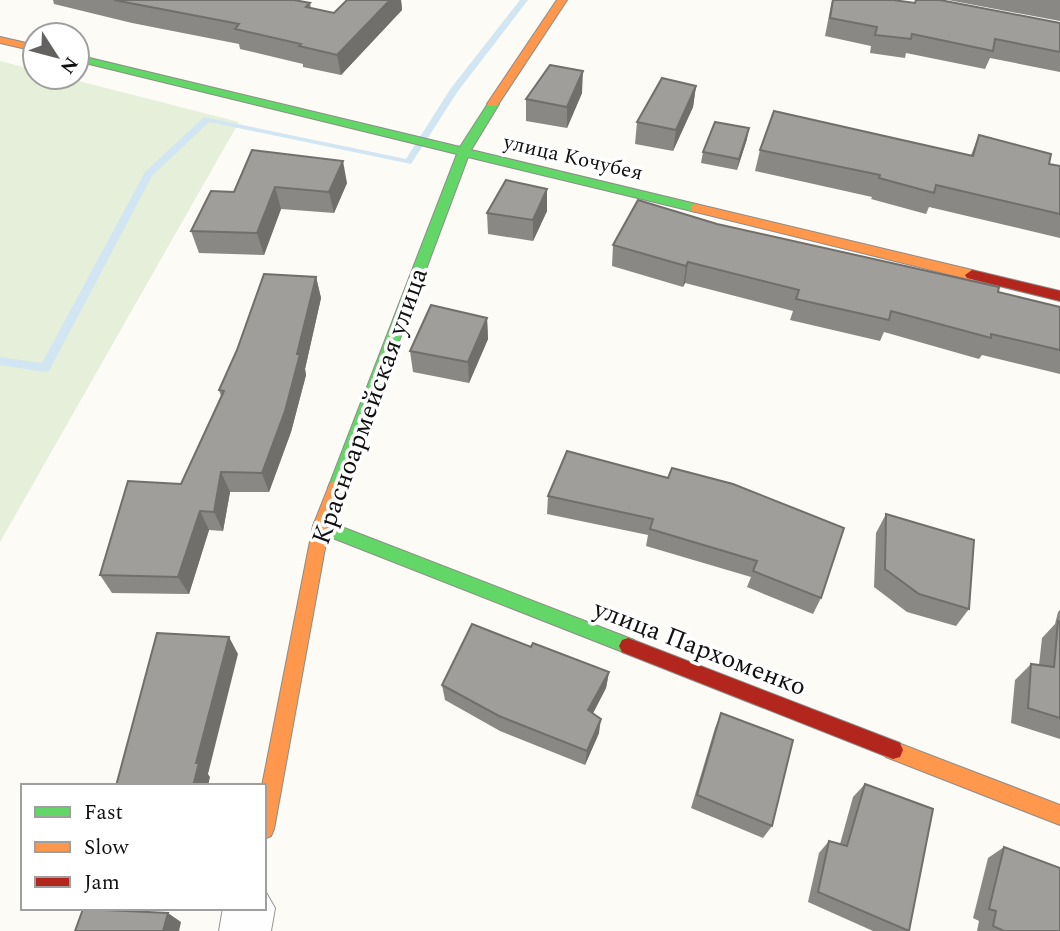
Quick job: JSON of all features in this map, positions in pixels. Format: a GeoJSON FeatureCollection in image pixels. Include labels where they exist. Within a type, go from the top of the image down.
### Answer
{"type":"FeatureCollection","features":[{"type":"Feature","properties":{"kind":"street","name":"Красноармейская улица"},"geometry":{"type":"LineString","coordinates":[[266,818],[321,526],[467,143],[562,0]]}},
{"type":"Feature","properties":{"kind":"street"},"geometry":{"type":"LineString","coordinates":[[0,40],[21,45]]}},
{"type":"Feature","properties":{"kind":"street","name":"улица Кочубея"},"geometry":{"type":"LineString","coordinates":[[91,61],[1060,296]]}},
{"type":"Feature","properties":{"kind":"street","name":"улица Пархоменко"},"geometry":{"type":"LineString","coordinates":[[321,526],[1060,815]]}},
{"type":"Feature","properties":{"kind":"street"},"geometry":{"type":"LineString","coordinates":[[245,931],[249,910]]}},
{"type":"Feature","properties":{"kind":"green space"},"geometry":{"type":"Polygon","coordinates":[[[0,61],[21,66],[21,91],[91,91],[91,84],[239,122],[0,542],[0,61]]]}},
{"type":"Feature","properties":{"kind":"building"},"geometry":{"type":"Polygon","coordinates":[[[114,0],[294,0],[310,3],[306,7],[334,13],[347,0],[390,0],[337,55],[235,29],[239,24],[114,0]]]}},
{"type":"Feature","properties":{"kind":"building"},"geometry":{"type":"Polygon","coordinates":[[[833,0],[893,0],[915,3],[916,0],[940,0],[1060,23],[1060,52],[995,39],[993,51],[912,34],[911,39],[875,35],[877,27],[830,18],[833,0]]]}},
{"type":"Feature","properties":{"kind":"building"},"geometry":{"type":"Polygon","coordinates":[[[550,65],[583,71],[567,107],[526,99],[550,65]]]}},
{"type":"Feature","properties":{"kind":"building"},"geometry":{"type":"Polygon","coordinates":[[[662,78],[696,86],[676,130],[637,122],[662,78]]]}},
{"type":"Feature","properties":{"kind":"building"},"geometry":{"type":"Polygon","coordinates":[[[774,111],[973,156],[979,135],[1051,154],[1049,164],[1060,166],[1060,214],[936,185],[934,193],[879,178],[880,175],[760,150],[774,111]]]}},
{"type":"Feature","properties":{"kind":"building"},"geometry":{"type":"Polygon","coordinates":[[[715,122],[749,128],[739,159],[703,152],[715,122]]]}},
{"type":"Feature","properties":{"kind":"building"},"geometry":{"type":"Polygon","coordinates":[[[252,150],[343,161],[329,192],[275,187],[257,233],[191,231],[211,191],[234,192],[252,150]]]}},
{"type":"Feature","properties":{"kind":"building"},"geometry":{"type":"Polygon","coordinates":[[[506,180],[547,189],[533,220],[487,213],[506,180]]]}},
{"type":"Feature","properties":{"kind":"building"},"geometry":{"type":"Polygon","coordinates":[[[638,200],[717,224],[999,287],[998,292],[1060,307],[1060,350],[991,334],[991,338],[891,311],[889,320],[796,299],[799,290],[688,262],[686,266],[613,245],[638,200]]]}},
{"type":"Feature","properties":{"kind":"building"},"geometry":{"type":"Polygon","coordinates":[[[264,274],[316,277],[285,411],[262,473],[221,472],[214,512],[200,511],[178,577],[100,575],[128,481],[181,484],[224,391],[219,390],[237,350],[264,274]]]}},
{"type":"Feature","properties":{"kind":"building"},"geometry":{"type":"Polygon","coordinates":[[[431,305],[487,318],[468,362],[410,351],[431,305]]]}},
{"type":"Feature","properties":{"kind":"building"},"geometry":{"type":"Polygon","coordinates":[[[567,451],[668,478],[672,468],[733,484],[844,528],[821,598],[753,571],[757,561],[650,529],[653,519],[548,496],[567,451]]]}},
{"type":"Feature","properties":{"kind":"building"},"geometry":{"type":"Polygon","coordinates":[[[886,514],[974,540],[969,609],[919,594],[885,569],[886,514]]]}},
{"type":"Feature","properties":{"kind":"building"},"geometry":{"type":"Polygon","coordinates":[[[1058,621],[1060,718],[1028,708],[1031,664],[1054,667],[1058,621]]]}},
{"type":"Feature","properties":{"kind":"building"},"geometry":{"type":"Polygon","coordinates":[[[472,624],[531,647],[533,643],[609,672],[588,710],[601,719],[587,751],[499,716],[442,685],[472,624]]]}},
{"type":"Feature","properties":{"kind":"building"},"geometry":{"type":"Polygon","coordinates":[[[157,633],[229,637],[196,763],[199,763],[194,784],[117,784],[157,633]]]}},
{"type":"Feature","properties":{"kind":"building"},"geometry":{"type":"Polygon","coordinates":[[[721,713],[793,740],[772,826],[697,795],[721,713]]]}},
{"type":"Feature","properties":{"kind":"building"},"geometry":{"type":"Polygon","coordinates":[[[865,784],[933,809],[909,931],[818,892],[829,841],[847,846],[865,784]]]}},
{"type":"Feature","properties":{"kind":"building"},"geometry":{"type":"Polygon","coordinates":[[[1004,847],[1060,868],[1060,931],[1004,931],[993,926],[996,911],[989,909],[1004,847]]]}},
{"type":"Feature","properties":{"kind":"building"},"geometry":{"type":"Polygon","coordinates":[[[83,910],[168,913],[163,931],[75,931],[83,910]]]}},
{"type":"Feature","properties":{"kind":"waterway"},"geometry":{"type":"LineString","coordinates":[[0,361],[45,368],[148,174],[207,119],[408,162],[454,90],[524,0]]}},
{"type":"Feature","properties":{"kind":"traffic: fast"},"geometry":{"type":"LineString","coordinates":[[91,61],[696,208]]}},
{"type":"Feature","properties":{"kind":"traffic: fast"},"geometry":{"type":"LineString","coordinates":[[336,488],[467,143],[493,104]]}},
{"type":"Feature","properties":{"kind":"traffic: fast"},"geometry":{"type":"LineString","coordinates":[[321,526],[628,646]]}},
{"type":"Feature","properties":{"kind":"traffic: slow"},"geometry":{"type":"LineString","coordinates":[[493,104],[562,0]]}},
{"type":"Feature","properties":{"kind":"traffic: slow"},"geometry":{"type":"LineString","coordinates":[[0,40],[21,45]]}},
{"type":"Feature","properties":{"kind":"traffic: slow"},"geometry":{"type":"LineString","coordinates":[[696,208],[972,275]]}},
{"type":"Feature","properties":{"kind":"traffic: slow"},"geometry":{"type":"LineString","coordinates":[[266,818],[321,526],[336,488]]}},
{"type":"Feature","properties":{"kind":"traffic: slow"},"geometry":{"type":"LineString","coordinates":[[893,750],[1060,815]]}},
{"type":"Feature","properties":{"kind":"traffic: jam"},"geometry":{"type":"LineString","coordinates":[[972,275],[1060,296]]}},
{"type":"Feature","properties":{"kind":"traffic: jam"},"geometry":{"type":"LineString","coordinates":[[628,646],[893,750]]}}]}
